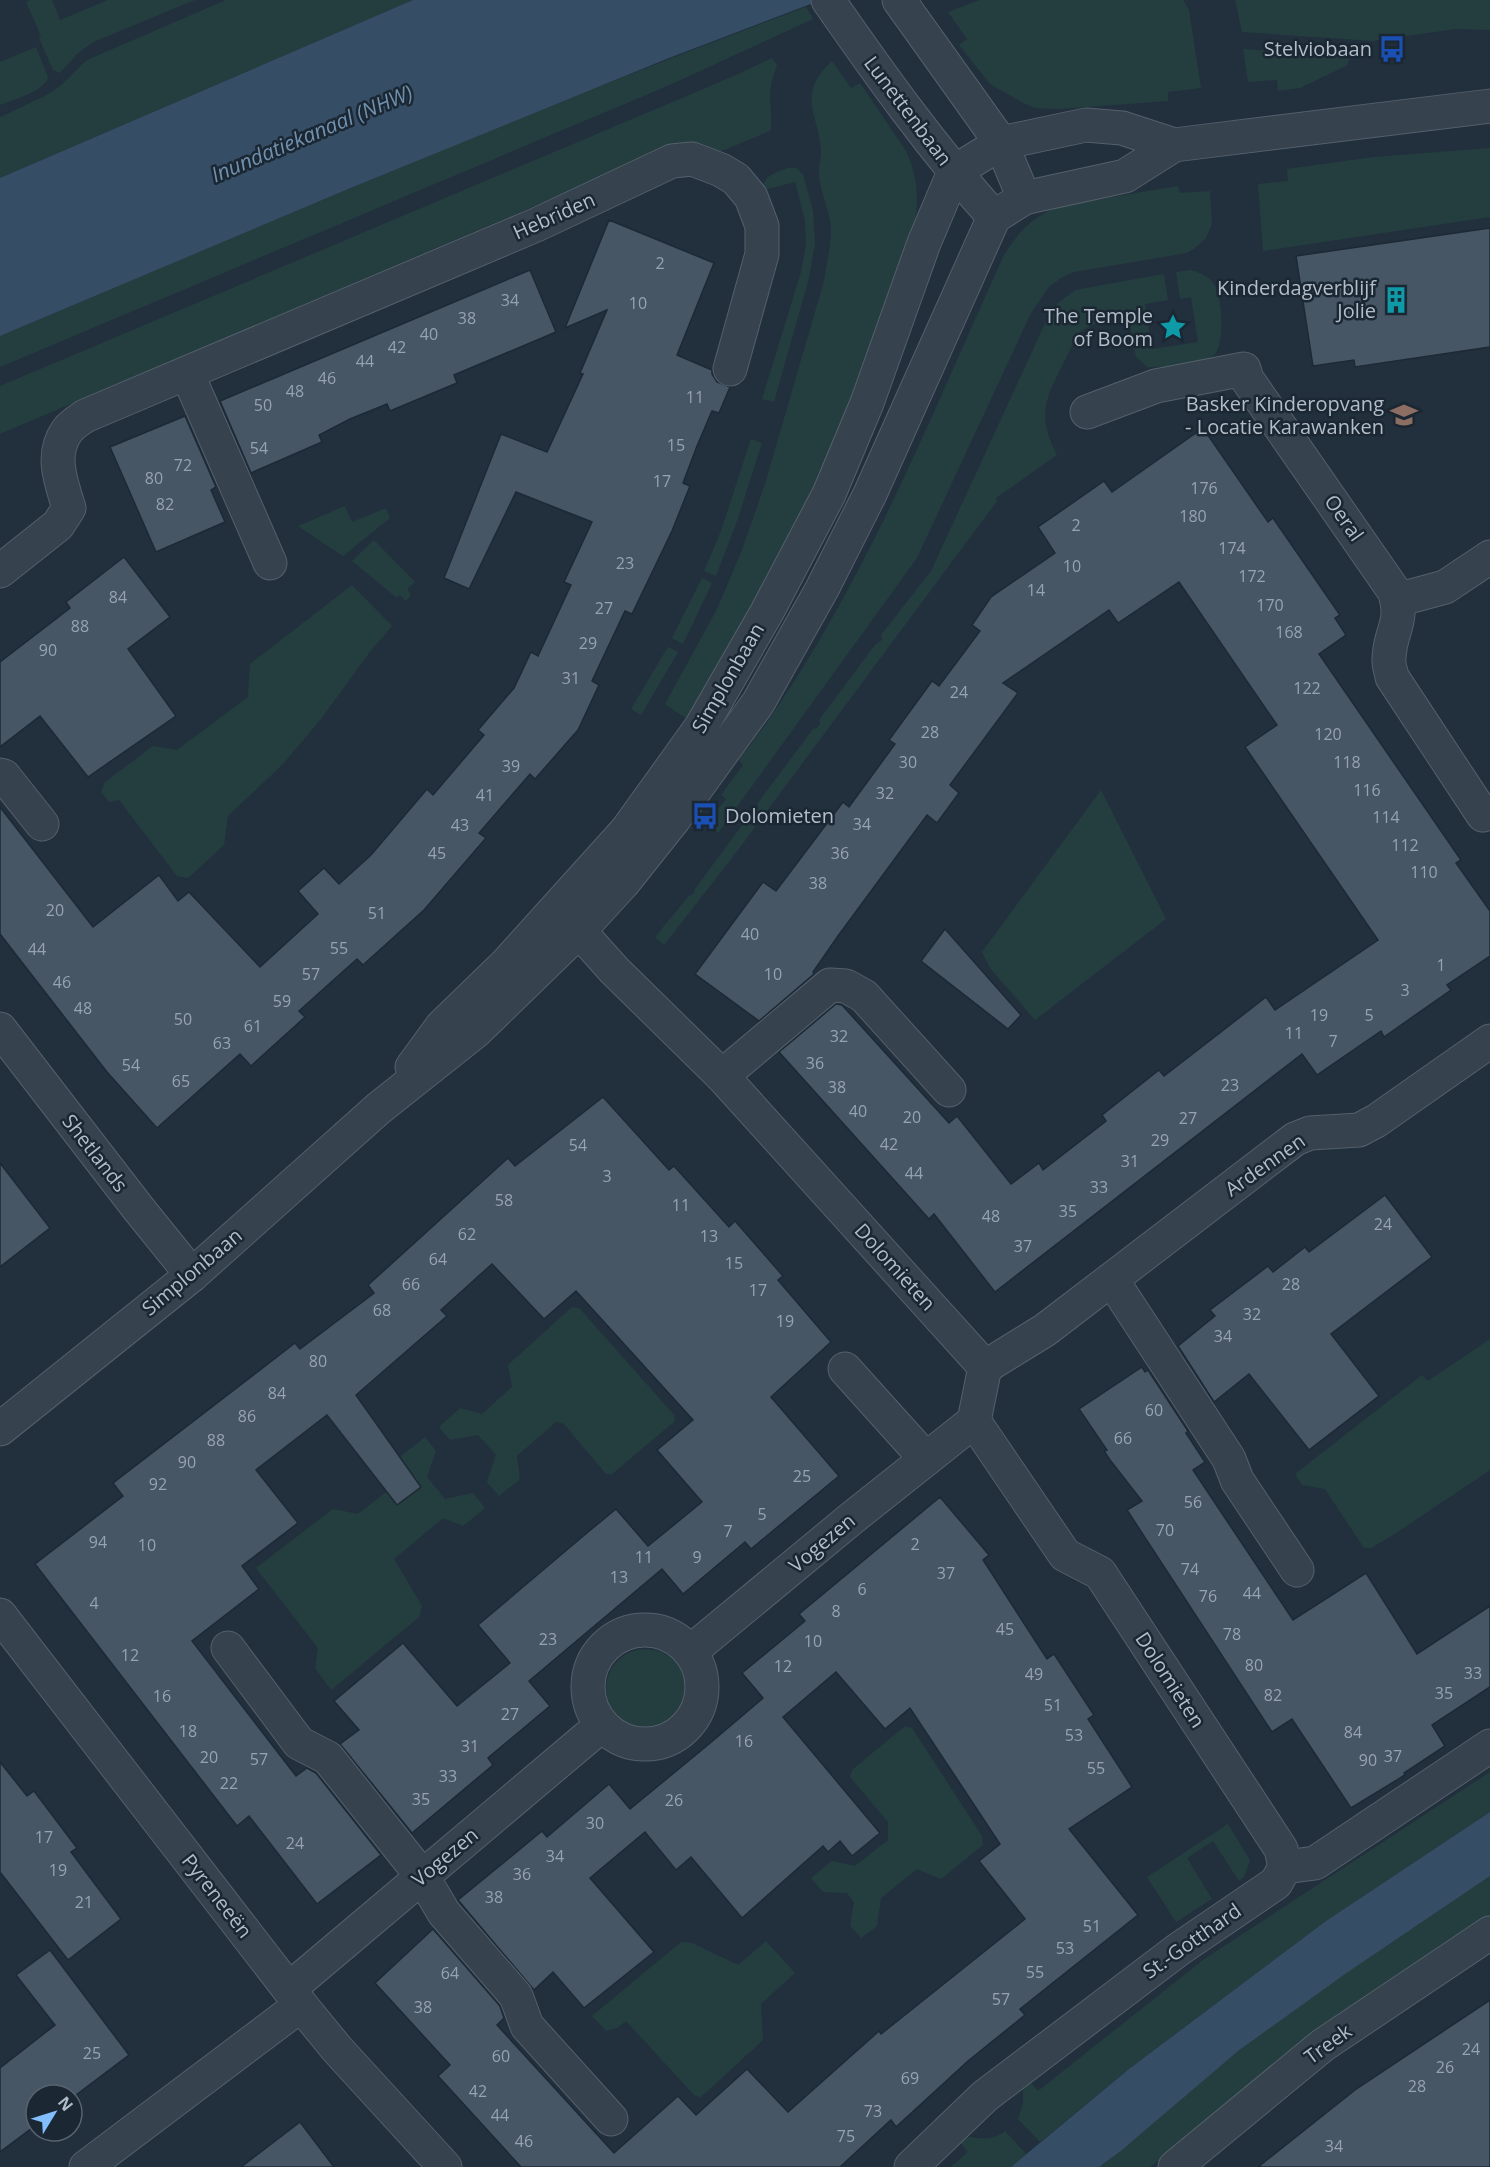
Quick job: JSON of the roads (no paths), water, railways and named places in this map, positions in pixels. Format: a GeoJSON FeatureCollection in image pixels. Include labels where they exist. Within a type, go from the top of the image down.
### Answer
{"type":"FeatureCollection","features":[{"type":"Feature","properties":{"kind":"street","name":"Lunettenbaan"},"geometry":{"type":"LineString","coordinates":[[828,0],[880,75],[954,172],[994,217]]}},
{"type":"Feature","properties":{"kind":"street"},"geometry":{"type":"LineString","coordinates":[[899,0],[1001,143],[1024,198]]}},
{"type":"Feature","properties":{"kind":"street"},"geometry":{"type":"LineString","coordinates":[[994,217],[1024,198],[1125,176],[1174,146],[1490,106]]}},
{"type":"Feature","properties":{"kind":"street"},"geometry":{"type":"LineString","coordinates":[[954,172],[1001,143],[1086,125],[1122,128],[1174,146]]}},
{"type":"Feature","properties":{"kind":"street","name":"Hebriden"},"geometry":{"type":"LineString","coordinates":[[0,571],[58,525],[69,508],[59,474],[58,449],[67,429],[85,416],[536,225],[672,161],[692,159],[721,170],[736,179],[751,197],[762,226],[762,254],[730,369]]}},
{"type":"Feature","properties":{"kind":"street","name":"Simplonbaan"},"geometry":{"type":"LineString","coordinates":[[379,1108],[442,1026],[507,963],[627,830],[694,736],[767,612],[829,494],[867,403],[924,243],[954,172]]}},
{"type":"Feature","properties":{"kind":"street","name":"Simplonbaan"},"geometry":{"type":"LineString","coordinates":[[0,1429],[192,1275],[379,1108],[476,1030],[579,931],[623,883],[674,819],[758,703],[822,589],[870,494],[994,217]]}},
{"type":"Feature","properties":{"kind":"street","name":"Oeral"},"geometry":{"type":"LineString","coordinates":[[1087,412],[1156,386],[1244,369],[1247,379],[1394,591],[1397,600]]}},
{"type":"Feature","properties":{"kind":"street"},"geometry":{"type":"LineString","coordinates":[[187,373],[270,563]]}},
{"type":"Feature","properties":{"kind":"street"},"geometry":{"type":"LineString","coordinates":[[1483,815],[1392,677],[1388,659],[1398,622],[1397,600],[1445,587],[1490,556]]}},
{"type":"Feature","properties":{"kind":"street"},"geometry":{"type":"LineString","coordinates":[[0,775],[4,776],[42,824]]}},
{"type":"Feature","properties":{"kind":"street","name":"Dolomieten"},"geometry":{"type":"LineString","coordinates":[[557,906],[633,990],[722,1076],[985,1367]]}},
{"type":"Feature","properties":{"kind":"street"},"geometry":{"type":"LineString","coordinates":[[722,1076],[830,985],[838,985],[846,986],[864,996],[949,1090]]}},
{"type":"Feature","properties":{"kind":"street","name":"Shetlands"},"geometry":{"type":"LineString","coordinates":[[0,1029],[192,1275]]}},
{"type":"Feature","properties":{"kind":"street","name":"Ardennen"},"geometry":{"type":"LineString","coordinates":[[985,1367],[1045,1330],[1295,1139],[1310,1133],[1359,1130],[1490,1041]]}},
{"type":"Feature","properties":{"kind":"street"},"geometry":{"type":"LineString","coordinates":[[1112,1280],[1229,1459],[1237,1479],[1297,1570]]}},
{"type":"Feature","properties":{"kind":"street"},"geometry":{"type":"LineString","coordinates":[[974,1420],[985,1367]]}},
{"type":"Feature","properties":{"kind":"street"},"geometry":{"type":"LineString","coordinates":[[845,1369],[926,1459]]}},
{"type":"Feature","properties":{"kind":"street","name":"Dolomieten"},"geometry":{"type":"LineString","coordinates":[[974,1420],[1065,1555],[1100,1573],[1281,1850],[1285,1867]]}},
{"type":"Feature","properties":{"kind":"street","name":"Vogezen"},"geometry":{"type":"LineString","coordinates":[[690,1652],[974,1420]]}},
{"type":"Feature","properties":{"kind":"street","name":"Pyreneeën"},"geometry":{"type":"LineString","coordinates":[[0,1615],[295,1997],[337,2049],[445,2167]]}},
{"type":"Feature","properties":{"kind":"street"},"geometry":{"type":"LineString","coordinates":[[644,1629],[661,1632],[678,1639],[690,1652],[699,1667],[703,1684],[701,1701],[695,1718],[681,1732],[668,1741],[650,1745],[632,1743],[615,1737],[602,1725],[592,1709],[587,1691],[590,1672],[597,1655],[610,1641],[626,1633],[644,1629]]}},
{"type":"Feature","properties":{"kind":"street"},"geometry":{"type":"LineString","coordinates":[[228,1648],[299,1743],[328,1758],[433,1867],[444,1912],[516,1996],[527,2026],[611,2118]]}},
{"type":"Feature","properties":{"kind":"street","name":"Vogezen"},"geometry":{"type":"LineString","coordinates":[[86,2167],[295,1997],[433,1867],[602,1725]]}},
{"type":"Feature","properties":{"kind":"street"},"geometry":{"type":"LineString","coordinates":[[1285,1867],[1315,1863],[1490,1746]]}},
{"type":"Feature","properties":{"kind":"street","name":"St.-Gotthard"},"geometry":{"type":"LineString","coordinates":[[911,2167],[985,2096],[1179,1949],[1276,1883],[1285,1867]]}},
{"type":"Feature","properties":{"kind":"street","name":"Treek"},"geometry":{"type":"LineString","coordinates":[[1175,2167],[1323,2045],[1490,1933]]}},
{"type":"Feature","properties":{"kind":"water","name":"Inundatiekanaal (NHW)"},"geometry":{"type":"Polygon","coordinates":[[[413,0],[821,0],[669,58],[353,187],[0,336],[0,178],[413,0]]]}},
{"type":"Feature","properties":{"kind":"water"},"geometry":{"type":"Polygon","coordinates":[[[1490,1812],[1490,1876],[1345,1974],[1238,2051],[1122,2150],[1099,2167],[1011,2167],[1129,2069],[1326,1921],[1490,1812]]]}},
{"type":"Feature","properties":{"kind":"place","name":"Stelviobaan"},"geometry":{"type":"Point","coordinates":[1392,49]}},
{"type":"Feature","properties":{"kind":"place","name":"Kinderdagverblijf Jolie"},"geometry":{"type":"Point","coordinates":[1396,300]}},
{"type":"Feature","properties":{"kind":"place","name":"The Temple of Boom"},"geometry":{"type":"Point","coordinates":[1173,327]}},
{"type":"Feature","properties":{"kind":"place","name":"Basker Kinderopvang - Locatie Karawanken"},"geometry":{"type":"Point","coordinates":[1404,415]}},
{"type":"Feature","properties":{"kind":"place","name":"Dolomieten"},"geometry":{"type":"Point","coordinates":[705,816]}}]}
